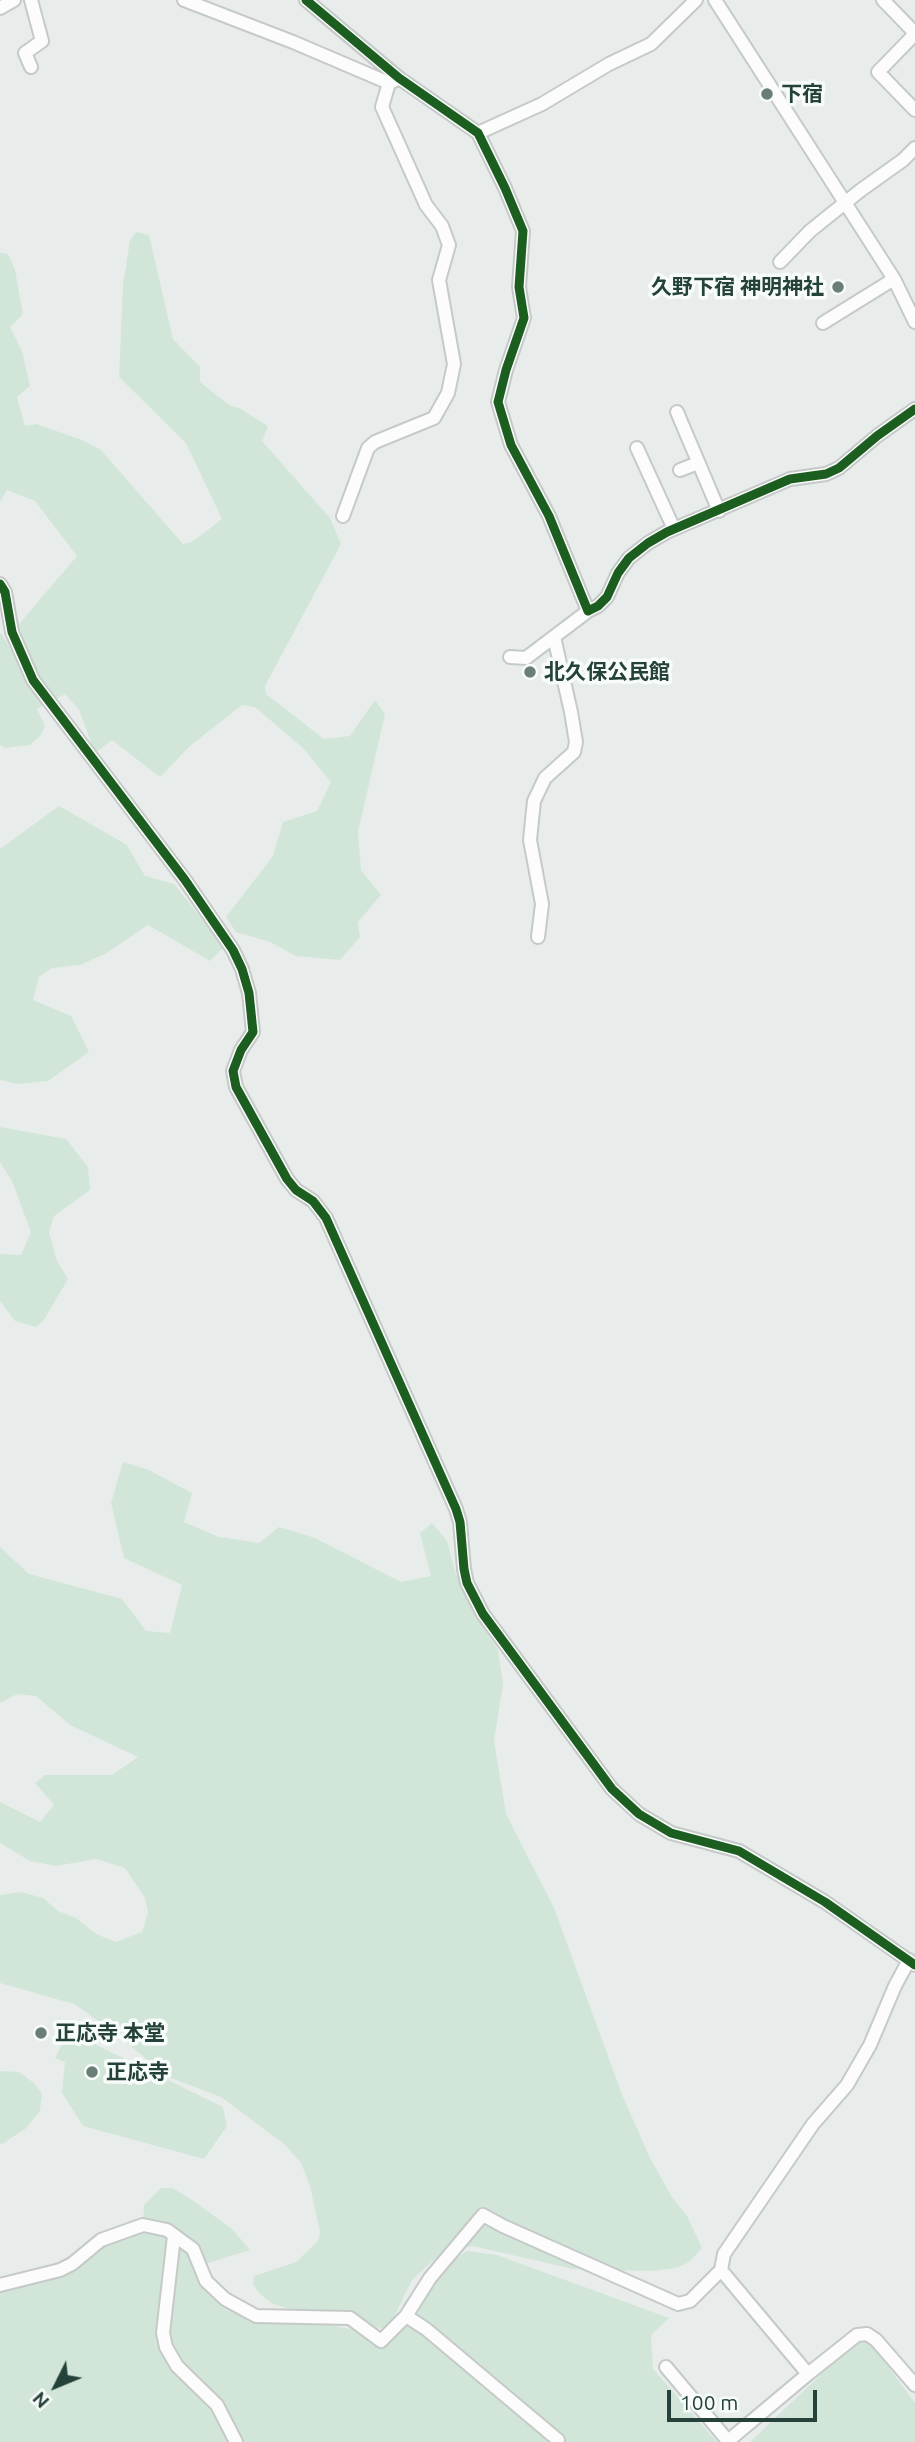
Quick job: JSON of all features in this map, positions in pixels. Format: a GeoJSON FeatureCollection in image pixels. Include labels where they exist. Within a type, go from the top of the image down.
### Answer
{"type":"FeatureCollection","features":[{"type":"Feature","properties":{"kind":"street"},"geometry":{"type":"LineString","coordinates":[[0,8],[14,0]]}},
{"type":"Feature","properties":{"kind":"street"},"geometry":{"type":"LineString","coordinates":[[32,0],[42,41],[25,53],[32,67]]}},
{"type":"Feature","properties":{"kind":"street"},"geometry":{"type":"LineString","coordinates":[[184,0],[394,81],[478,133],[523,231],[519,277],[524,318],[498,402],[510,445],[548,516],[588,611]]}},
{"type":"Feature","properties":{"kind":"street"},"geometry":{"type":"LineString","coordinates":[[306,0],[394,81]]}},
{"type":"Feature","properties":{"kind":"street"},"geometry":{"type":"LineString","coordinates":[[478,133],[542,104],[609,64],[651,44],[696,0]]}},
{"type":"Feature","properties":{"kind":"street"},"geometry":{"type":"LineString","coordinates":[[715,0],[894,279],[915,321]]}},
{"type":"Feature","properties":{"kind":"street"},"geometry":{"type":"LineString","coordinates":[[883,0],[915,34],[878,72],[915,110]]}},
{"type":"Feature","properties":{"kind":"street"},"geometry":{"type":"LineString","coordinates":[[343,516],[368,448],[375,442],[434,418],[449,393],[454,364],[439,281],[449,246],[442,226],[426,205],[382,107],[394,81]]}},
{"type":"Feature","properties":{"kind":"street"},"geometry":{"type":"LineString","coordinates":[[780,262],[810,231],[915,148]]}},
{"type":"Feature","properties":{"kind":"street"},"geometry":{"type":"LineString","coordinates":[[823,323],[894,279]]}},
{"type":"Feature","properties":{"kind":"street"},"geometry":{"type":"LineString","coordinates":[[510,657],[526,658],[598,606],[607,597],[618,573],[629,558],[648,542],[790,479],[826,474],[839,468],[915,409]]}},
{"type":"Feature","properties":{"kind":"street"},"geometry":{"type":"LineString","coordinates":[[677,412],[719,511]]}},
{"type":"Feature","properties":{"kind":"street"},"geometry":{"type":"LineString","coordinates":[[637,448],[674,529]]}},
{"type":"Feature","properties":{"kind":"street"},"geometry":{"type":"LineString","coordinates":[[680,470],[698,463]]}},
{"type":"Feature","properties":{"kind":"street"},"geometry":{"type":"LineString","coordinates":[[0,584],[5,592],[12,632],[33,680],[185,880],[233,950],[242,969],[249,993],[253,1032],[241,1050],[233,1070],[236,1087],[287,1179],[296,1190],[313,1201],[326,1218],[456,1508],[467,1583],[483,1614],[612,1789],[639,1814],[671,1833],[738,1851],[825,1902],[912,1962],[895,1986],[870,2045],[847,2085],[813,2124],[724,2254],[721,2270],[690,2301],[678,2304],[483,2215],[430,2278],[406,2316],[381,2341],[350,2318],[256,2316],[225,2299],[206,2281],[194,2249],[167,2230],[143,2225],[101,2239],[72,2264],[60,2270],[0,2285]]}},
{"type":"Feature","properties":{"kind":"street"},"geometry":{"type":"LineString","coordinates":[[538,937],[542,904],[530,840],[534,801],[545,778],[573,752],[576,742],[554,637]]}},
{"type":"Feature","properties":{"kind":"street"},"geometry":{"type":"LineString","coordinates":[[174,2236],[163,2333],[166,2347],[184,2374],[217,2404],[236,2442]]}},
{"type":"Feature","properties":{"kind":"street"},"geometry":{"type":"LineString","coordinates":[[721,2270],[808,2374]]}},
{"type":"Feature","properties":{"kind":"street"},"geometry":{"type":"LineString","coordinates":[[406,2316],[426,2329],[558,2440]]}},
{"type":"Feature","properties":{"kind":"street"},"geometry":{"type":"LineString","coordinates":[[666,2367],[728,2441],[857,2335],[867,2334],[883,2347],[915,2385]]}},
{"type":"Feature","properties":{"kind":"green space"},"geometry":{"type":"Polygon","coordinates":[[[136,232],[149,235],[173,339],[200,367],[200,382],[229,405],[268,426],[262,441],[330,518],[341,544],[265,686],[266,694],[324,739],[350,736],[375,700],[385,714],[358,832],[361,870],[381,895],[358,922],[360,937],[340,960],[296,956],[270,942],[236,932],[226,917],[273,856],[283,822],[317,811],[331,782],[304,749],[255,707],[242,705],[190,746],[160,777],[112,740],[95,753],[79,710],[65,694],[37,709],[45,726],[41,735],[30,745],[5,748],[0,745],[0,634],[11,650],[19,624],[77,556],[35,501],[7,490],[0,502],[0,253],[8,254],[15,270],[23,314],[10,327],[22,351],[30,386],[17,397],[25,426],[36,424],[82,440],[101,450],[183,544],[192,542],[222,519],[186,443],[119,377],[123,285],[130,240],[136,232]]]}},
{"type":"Feature","properties":{"kind":"green space"},"geometry":{"type":"Polygon","coordinates":[[[59,806],[127,845],[145,876],[174,884],[223,948],[210,961],[148,925],[105,954],[80,965],[52,968],[39,977],[33,1000],[71,1016],[89,1052],[48,1081],[18,1084],[0,1080],[0,849],[59,806]]]}},
{"type":"Feature","properties":{"kind":"green space"},"geometry":{"type":"Polygon","coordinates":[[[0,1127],[66,1139],[88,1167],[90,1190],[54,1216],[49,1232],[57,1261],[68,1279],[44,1320],[36,1327],[15,1321],[0,1301],[0,1254],[21,1255],[31,1232],[12,1181],[0,1162],[0,1127]]]}},
{"type":"Feature","properties":{"kind":"green space"},"geometry":{"type":"Polygon","coordinates":[[[123,1462],[149,1470],[192,1493],[184,1522],[219,1537],[259,1543],[279,1527],[315,1538],[401,1582],[431,1576],[420,1533],[432,1523],[447,1541],[456,1574],[474,1613],[498,1650],[503,1684],[494,1741],[506,1814],[554,1908],[623,2097],[650,2158],[672,2197],[687,2216],[702,2248],[689,2262],[676,2268],[652,2271],[573,2269],[473,2246],[451,2250],[437,2257],[412,2280],[390,2325],[381,2328],[271,2303],[253,2284],[254,2276],[296,2262],[318,2241],[320,2232],[310,2186],[301,2163],[284,2144],[221,2097],[166,2076],[116,2033],[74,2004],[0,1983],[0,1895],[21,1892],[43,1898],[58,1911],[76,1918],[96,1934],[116,1942],[142,1932],[148,1913],[145,1898],[125,1868],[96,1859],[56,1866],[30,1861],[0,1843],[0,1802],[40,1822],[54,1805],[35,1783],[45,1775],[112,1775],[138,1757],[70,1725],[36,1696],[17,1694],[0,1703],[0,1547],[29,1574],[122,1599],[146,1631],[170,1633],[182,1585],[124,1558],[111,1503],[123,1462]]]}},
{"type":"Feature","properties":{"kind":"green space","name":"正応寺"},"geometry":{"type":"Polygon","coordinates":[[[68,2031],[223,2107],[227,2126],[204,2159],[83,2126],[62,2093],[65,2062],[55,2058],[68,2031]]]}},
{"type":"Feature","properties":{"kind":"green space"},"geometry":{"type":"Polygon","coordinates":[[[0,2071],[19,2072],[34,2083],[42,2094],[40,2111],[25,2129],[2,2144],[0,2143],[0,2071]]]}},
{"type":"Feature","properties":{"kind":"green space"},"geometry":{"type":"Polygon","coordinates":[[[161,2188],[173,2188],[195,2202],[232,2229],[250,2250],[195,2267],[238,2305],[387,2337],[400,2321],[403,2304],[431,2273],[467,2251],[497,2255],[669,2318],[651,2335],[653,2369],[717,2442],[0,2442],[0,2289],[66,2274],[105,2242],[143,2230],[144,2205],[161,2188]]]}},
{"type":"Feature","properties":{"kind":"green space"},"geometry":{"type":"Polygon","coordinates":[[[865,2341],[873,2346],[915,2403],[915,2442],[750,2442],[853,2344],[865,2341]]]}},
{"type":"Feature","properties":{"kind":"cycle path"},"geometry":{"type":"LineString","coordinates":[[306,0],[399,78],[478,133],[505,188],[523,231],[519,287],[524,318],[498,402],[511,445],[549,516],[588,611],[607,597],[618,573],[629,558],[648,543],[667,532],[790,479],[826,474],[839,468],[915,409]]}},
{"type":"Feature","properties":{"kind":"cycle path"},"geometry":{"type":"LineString","coordinates":[[0,584],[5,592],[12,632],[33,680],[185,880],[233,950],[242,969],[249,993],[253,1032],[241,1050],[233,1071],[236,1087],[287,1179],[296,1190],[313,1201],[326,1218],[456,1509],[467,1583],[483,1614],[612,1789],[639,1814],[671,1833],[739,1851],[825,1902],[915,1965]]}},
{"type":"Feature","properties":{"kind":"place","name":"下宿"},"geometry":{"type":"Point","coordinates":[767,94]}},
{"type":"Feature","properties":{"kind":"place","name":"久野下宿 神明神社"},"geometry":{"type":"Point","coordinates":[838,287]}},
{"type":"Feature","properties":{"kind":"place","name":"北久保公民館"},"geometry":{"type":"Point","coordinates":[530,672]}},
{"type":"Feature","properties":{"kind":"place","name":"正応寺 本堂"},"geometry":{"type":"Point","coordinates":[41,2033]}},
{"type":"Feature","properties":{"kind":"place","name":"正応寺"},"geometry":{"type":"Point","coordinates":[92,2072]}}]}
